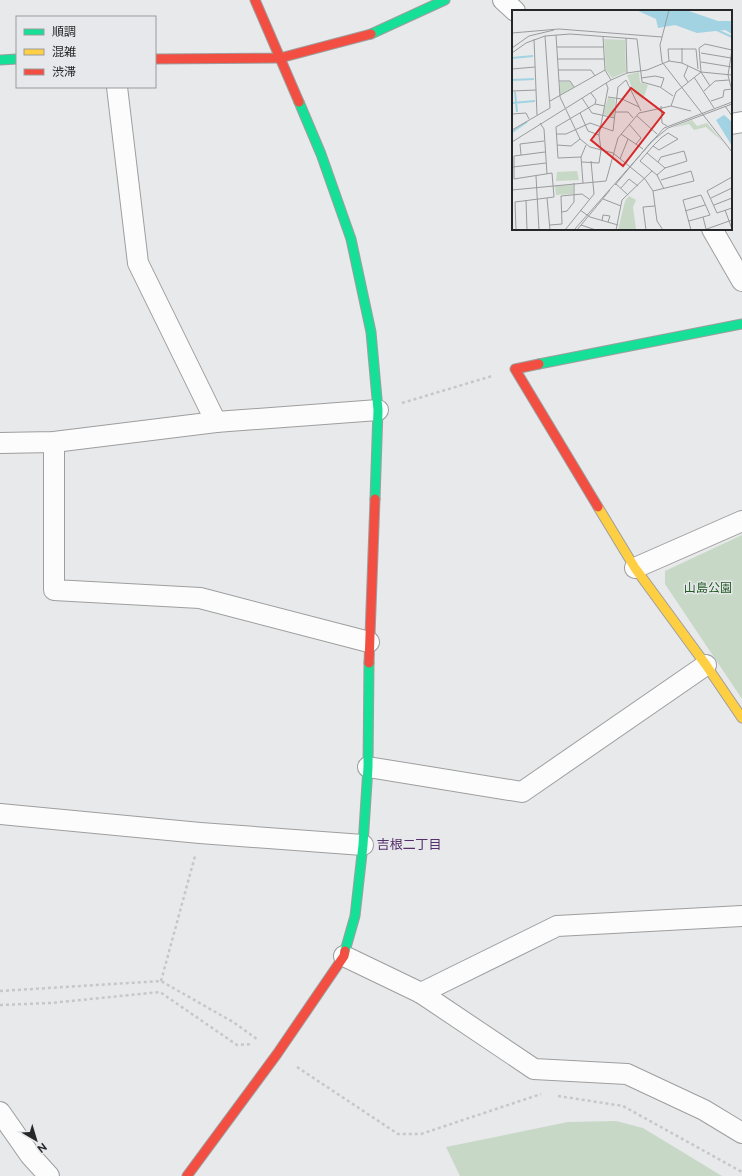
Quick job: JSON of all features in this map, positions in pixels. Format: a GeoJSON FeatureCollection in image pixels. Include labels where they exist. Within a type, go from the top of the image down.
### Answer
{"type":"FeatureCollection","features":[{"type":"Feature","properties":{"kind":"street"},"geometry":{"type":"LineString","coordinates":[[187,1176],[277,1054],[344,956],[355,916],[363,845],[368,767],[369,642],[378,410],[371,332],[351,239],[321,154],[255,0]]}},
{"type":"Feature","properties":{"kind":"street"},"geometry":{"type":"LineString","coordinates":[[156,58],[280,58],[374,33],[445,0]]}},
{"type":"Feature","properties":{"kind":"street"},"geometry":{"type":"LineString","coordinates":[[503,0],[513,10]]}},
{"type":"Feature","properties":{"kind":"street"},"geometry":{"type":"LineString","coordinates":[[0,60],[16,59]]}},
{"type":"Feature","properties":{"kind":"street"},"geometry":{"type":"LineString","coordinates":[[118,88],[138,263],[216,422]]}},
{"type":"Feature","properties":{"kind":"street"},"geometry":{"type":"LineString","coordinates":[[732,124],[742,122]]}},
{"type":"Feature","properties":{"kind":"street"},"geometry":{"type":"LineString","coordinates":[[713,230],[742,281]]}},
{"type":"Feature","properties":{"kind":"street"},"geometry":{"type":"LineString","coordinates":[[742,324],[515,369],[635,568],[706,665],[742,718]]}},
{"type":"Feature","properties":{"kind":"street"},"geometry":{"type":"LineString","coordinates":[[0,443],[54,442],[216,422],[378,410]]}},
{"type":"Feature","properties":{"kind":"street"},"geometry":{"type":"LineString","coordinates":[[54,442],[54,590],[200,598],[369,642]]}},
{"type":"Feature","properties":{"kind":"street"},"geometry":{"type":"LineString","coordinates":[[635,568],[742,521]]}},
{"type":"Feature","properties":{"kind":"street"},"geometry":{"type":"LineString","coordinates":[[368,767],[522,792],[706,665]]}},
{"type":"Feature","properties":{"kind":"street"},"geometry":{"type":"LineString","coordinates":[[0,814],[200,833],[363,845]]}},
{"type":"Feature","properties":{"kind":"street"},"geometry":{"type":"LineString","coordinates":[[421,993],[557,926],[742,916]]}},
{"type":"Feature","properties":{"kind":"street"},"geometry":{"type":"LineString","coordinates":[[344,956],[421,993],[534,1069],[627,1074],[704,1110],[742,1133]]}},
{"type":"Feature","properties":{"kind":"street"},"geometry":{"type":"LineString","coordinates":[[0,1112],[30,1155],[49,1176]]}},
{"type":"Feature","properties":{"kind":"path"},"geometry":{"type":"LineString","coordinates":[[378,410],[515,369]]}},
{"type":"Feature","properties":{"kind":"path"},"geometry":{"type":"LineString","coordinates":[[161,981],[198,846],[200,833]]}},
{"type":"Feature","properties":{"kind":"path"},"geometry":{"type":"LineString","coordinates":[[0,991],[161,981],[233,1022],[277,1054],[398,1134],[421,1134],[544,1094]]}},
{"type":"Feature","properties":{"kind":"path"},"geometry":{"type":"LineString","coordinates":[[0,1005],[51,1003],[160,992],[237,1045],[262,1043]]}},
{"type":"Feature","properties":{"kind":"path"},"geometry":{"type":"LineString","coordinates":[[551,1095],[623,1106],[742,1172]]}},
{"type":"Feature","properties":{"kind":"green space","name":"山島公園"},"geometry":{"type":"Polygon","coordinates":[[[742,535],[742,699],[665,584],[665,571],[742,535]]]}},
{"type":"Feature","properties":{"kind":"green space"},"geometry":{"type":"Polygon","coordinates":[[[616,1121],[643,1128],[722,1176],[460,1176],[446,1147],[568,1122],[616,1121]]]}},
{"type":"Feature","properties":{"kind":"traffic: fast"},"geometry":{"type":"LineString","coordinates":[[371,34],[445,0]]}},
{"type":"Feature","properties":{"kind":"traffic: fast"},"geometry":{"type":"LineString","coordinates":[[0,60],[16,59]]}},
{"type":"Feature","properties":{"kind":"traffic: fast"},"geometry":{"type":"LineString","coordinates":[[299,102],[321,154],[351,239],[371,332],[378,410],[375,499]]}},
{"type":"Feature","properties":{"kind":"traffic: fast"},"geometry":{"type":"LineString","coordinates":[[539,364],[742,324]]}},
{"type":"Feature","properties":{"kind":"traffic: fast"},"geometry":{"type":"LineString","coordinates":[[345,951],[355,916],[363,845],[368,767],[369,663]]}},
{"type":"Feature","properties":{"kind":"traffic: slow"},"geometry":{"type":"LineString","coordinates":[[598,507],[635,568],[706,665],[742,718]]}},
{"type":"Feature","properties":{"kind":"traffic: jam"},"geometry":{"type":"LineString","coordinates":[[255,0],[299,102]]}},
{"type":"Feature","properties":{"kind":"traffic: jam"},"geometry":{"type":"LineString","coordinates":[[156,59],[280,58],[371,34]]}},
{"type":"Feature","properties":{"kind":"traffic: jam"},"geometry":{"type":"LineString","coordinates":[[539,364],[515,369],[598,507]]}},
{"type":"Feature","properties":{"kind":"traffic: jam"},"geometry":{"type":"LineString","coordinates":[[369,663],[375,499]]}},
{"type":"Feature","properties":{"kind":"traffic: jam"},"geometry":{"type":"LineString","coordinates":[[187,1176],[277,1054],[344,956],[345,951]]}},
{"type":"Feature","properties":{"kind":"district","name":"吉根二丁目"},"geometry":{"type":"Point","coordinates":[409,844]}}]}
